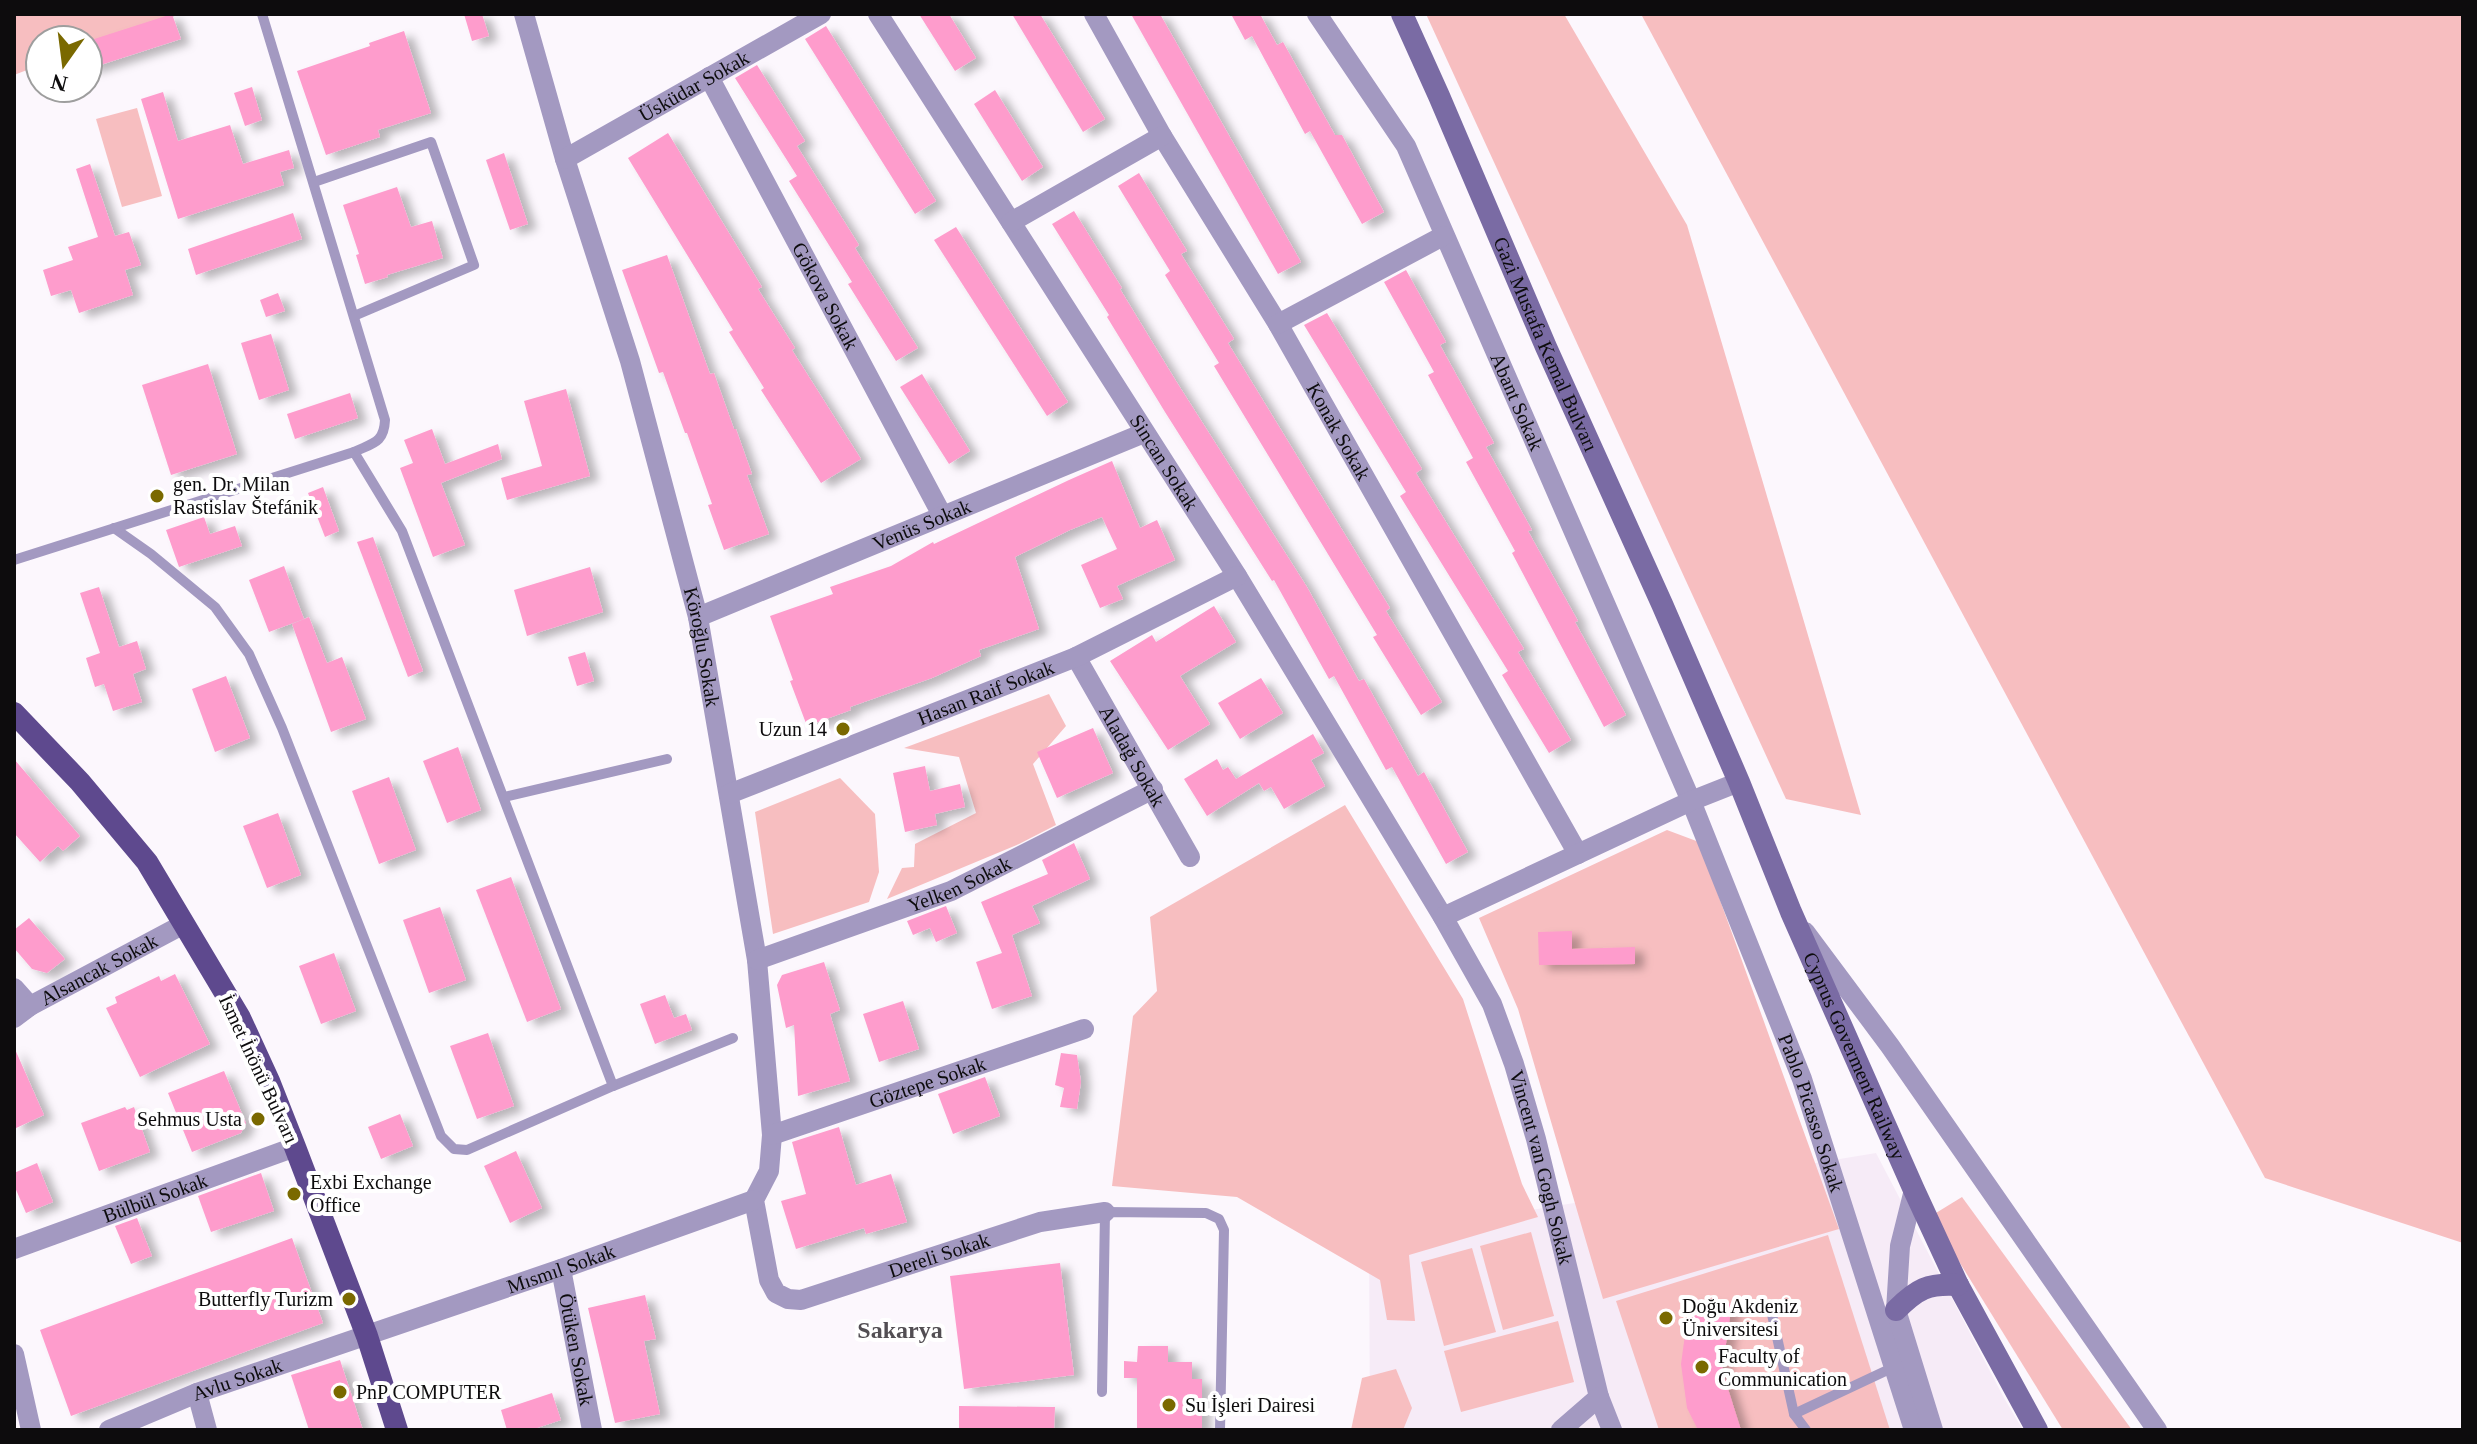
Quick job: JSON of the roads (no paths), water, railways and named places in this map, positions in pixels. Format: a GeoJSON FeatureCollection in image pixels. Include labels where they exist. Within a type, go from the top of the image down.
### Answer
{"type":"FeatureCollection","features":[{"type":"Feature","properties":{"kind":"main road","name":"Gazi Mustafa Kemal Bulvarı"},"geometry":{"type":"LineString","coordinates":[[1402,14],[1692,673]]}},
{"type":"Feature","properties":{"kind":"main road","name":"Cyprus Goverment Railway"},"geometry":{"type":"LineString","coordinates":[[1692,673],[1791,912],[1914,1190],[1958,1285],[2037,1430]]}},
{"type":"Feature","properties":{"kind":"main road","name":"İsmet İnönü Bulvarı"},"geometry":{"type":"LineString","coordinates":[[14,713],[80,782],[147,862],[240,1018],[295,1147],[367,1336],[397,1430]]}},
{"type":"Feature","properties":{"kind":"main road"},"geometry":{"type":"LineString","coordinates":[[1896,1310],[1912,1294],[1925,1287],[1958,1285]]}},
{"type":"Feature","properties":{"kind":"street","name":"Köroğlu Sokak"},"geometry":{"type":"LineString","coordinates":[[524,14],[565,159],[630,361],[698,617],[757,960],[772,1135],[769,1171],[754,1200]]}},
{"type":"Feature","properties":{"kind":"street","name":"Üsküdar Sokak"},"geometry":{"type":"LineString","coordinates":[[565,159],[821,14]]}},
{"type":"Feature","properties":{"kind":"street","name":"Sincan Sokak"},"geometry":{"type":"LineString","coordinates":[[878,14],[1237,576],[1443,917]]}},
{"type":"Feature","properties":{"kind":"street","name":"Konak Sokak"},"geometry":{"type":"LineString","coordinates":[[1094,14],[1162,136],[1278,324],[1578,854]]}},
{"type":"Feature","properties":{"kind":"street","name":"Abant Sokak"},"geometry":{"type":"LineString","coordinates":[[1317,14],[1406,146],[1691,801]]}},
{"type":"Feature","properties":{"kind":"street","name":"Gökova Sokak"},"geometry":{"type":"LineString","coordinates":[[709,77],[942,515]]}},
{"type":"Feature","properties":{"kind":"street"},"geometry":{"type":"LineString","coordinates":[[1011,222],[1162,136]]}},
{"type":"Feature","properties":{"kind":"street"},"geometry":{"type":"LineString","coordinates":[[1278,324],[1443,236]]}},
{"type":"Feature","properties":{"kind":"street","name":"Venüs Sokak"},"geometry":{"type":"LineString","coordinates":[[698,617],[1144,433]]}},
{"type":"Feature","properties":{"kind":"street","name":"Hasan Raif Sokak"},"geometry":{"type":"LineString","coordinates":[[729,794],[1076,657],[1237,576]]}},
{"type":"Feature","properties":{"kind":"street","name":"Aladağ Sokak"},"geometry":{"type":"LineString","coordinates":[[1076,657],[1190,857]]}},
{"type":"Feature","properties":{"kind":"street"},"geometry":{"type":"LineString","coordinates":[[1443,917],[1691,801],[1739,782]]}},
{"type":"Feature","properties":{"kind":"street","name":"Yelken Sokak"},"geometry":{"type":"LineString","coordinates":[[757,960],[951,891],[1153,789]]}},
{"type":"Feature","properties":{"kind":"street","name":"Pablo Picasso Sokak"},"geometry":{"type":"LineString","coordinates":[[1691,801],[1802,1079],[1914,1430]]}},
{"type":"Feature","properties":{"kind":"street"},"geometry":{"type":"LineString","coordinates":[[1791,912],[1890,1046],[2157,1430]]}},
{"type":"Feature","properties":{"kind":"street","name":"Vincent van Gogh Sokak"},"geometry":{"type":"LineString","coordinates":[[1443,917],[1492,1004],[1514,1064],[1536,1139],[1599,1397],[1612,1430]]}},
{"type":"Feature","properties":{"kind":"street","name":"Alsancak Sokak"},"geometry":{"type":"LineString","coordinates":[[22,1012],[184,924]]}},
{"type":"Feature","properties":{"kind":"street"},"geometry":{"type":"LineString","coordinates":[[14,988],[22,1012]]}},
{"type":"Feature","properties":{"kind":"street","name":"Göztepe Sokak"},"geometry":{"type":"LineString","coordinates":[[772,1135],[1084,1029]]}},
{"type":"Feature","properties":{"kind":"street","name":"Bülbül Sokak"},"geometry":{"type":"LineString","coordinates":[[14,1249],[295,1147]]}},
{"type":"Feature","properties":{"kind":"street"},"geometry":{"type":"LineString","coordinates":[[1914,1190],[1900,1246],[1896,1310],[1933,1430]]}},
{"type":"Feature","properties":{"kind":"street","name":"Mısmıl Sokak"},"geometry":{"type":"LineString","coordinates":[[367,1336],[754,1200]]}},
{"type":"Feature","properties":{"kind":"street","name":"Dereli Sokak"},"geometry":{"type":"LineString","coordinates":[[754,1200],[769,1280],[776,1293],[788,1299],[801,1300],[1040,1222],[1105,1212]]}},
{"type":"Feature","properties":{"kind":"street","name":"Ötüken Sokak"},"geometry":{"type":"LineString","coordinates":[[561,1269],[592,1430]]}},
{"type":"Feature","properties":{"kind":"street","name":"Avlu Sokak"},"geometry":{"type":"LineString","coordinates":[[109,1430],[197,1393],[367,1336]]}},
{"type":"Feature","properties":{"kind":"street"},"geometry":{"type":"LineString","coordinates":[[14,1354],[31,1430]]}},
{"type":"Feature","properties":{"kind":"street"},"geometry":{"type":"LineString","coordinates":[[197,1393],[207,1430]]}},
{"type":"Feature","properties":{"kind":"street"},"geometry":{"type":"LineString","coordinates":[[1561,1430],[1599,1397]]}},
{"type":"Feature","properties":{"kind":"lane"},"geometry":{"type":"LineString","coordinates":[[14,560],[354,452],[380,440],[385,432],[385,420],[262,14]]}},
{"type":"Feature","properties":{"kind":"lane"},"geometry":{"type":"LineString","coordinates":[[314,182],[431,142],[474,265],[354,316]]}},
{"type":"Feature","properties":{"kind":"lane"},"geometry":{"type":"LineString","coordinates":[[354,452],[402,531],[613,1086]]}},
{"type":"Feature","properties":{"kind":"lane"},"geometry":{"type":"LineString","coordinates":[[114,528],[215,607],[249,654],[282,728],[441,1136],[454,1149],[467,1150],[733,1038]]}},
{"type":"Feature","properties":{"kind":"lane"},"geometry":{"type":"LineString","coordinates":[[504,797],[667,759]]}},
{"type":"Feature","properties":{"kind":"lane"},"geometry":{"type":"LineString","coordinates":[[1102,1392],[1105,1212],[1206,1213],[1219,1219],[1224,1230],[1220,1430]]}},
{"type":"Feature","properties":{"kind":"lane"},"geometry":{"type":"LineString","coordinates":[[1771,1310],[1794,1414],[1806,1430]]}},
{"type":"Feature","properties":{"kind":"lane"},"geometry":{"type":"LineString","coordinates":[[1794,1414],[1894,1367]]}},
{"type":"Feature","properties":{"kind":"place","name":"gen. Dr. Milan Rastislav Štefánik"},"geometry":{"type":"Point","coordinates":[157,496]}},
{"type":"Feature","properties":{"kind":"place","name":"Uzun 14"},"geometry":{"type":"Point","coordinates":[843,729]}},
{"type":"Feature","properties":{"kind":"place","name":"Sehmus Usta"},"geometry":{"type":"Point","coordinates":[258,1119]}},
{"type":"Feature","properties":{"kind":"place","name":"Exbi Exchange Office"},"geometry":{"type":"Point","coordinates":[294,1194]}},
{"type":"Feature","properties":{"kind":"place","name":"Butterfly Turizm"},"geometry":{"type":"Point","coordinates":[349,1299]}},
{"type":"Feature","properties":{"kind":"place","name":"Doğu Akdeniz Üniversitesi"},"geometry":{"type":"Point","coordinates":[1666,1318]}},
{"type":"Feature","properties":{"kind":"place","name":"Faculty of Communication"},"geometry":{"type":"Point","coordinates":[1702,1367]}},
{"type":"Feature","properties":{"kind":"place","name":"PnP COMPUTER"},"geometry":{"type":"Point","coordinates":[340,1392]}},
{"type":"Feature","properties":{"kind":"place","name":"Su İşleri Dairesi"},"geometry":{"type":"Point","coordinates":[1169,1405]}},
{"type":"Feature","properties":{"kind":"district","name":"Sakarya"},"geometry":{"type":"Point","coordinates":[900,1330]}}]}
